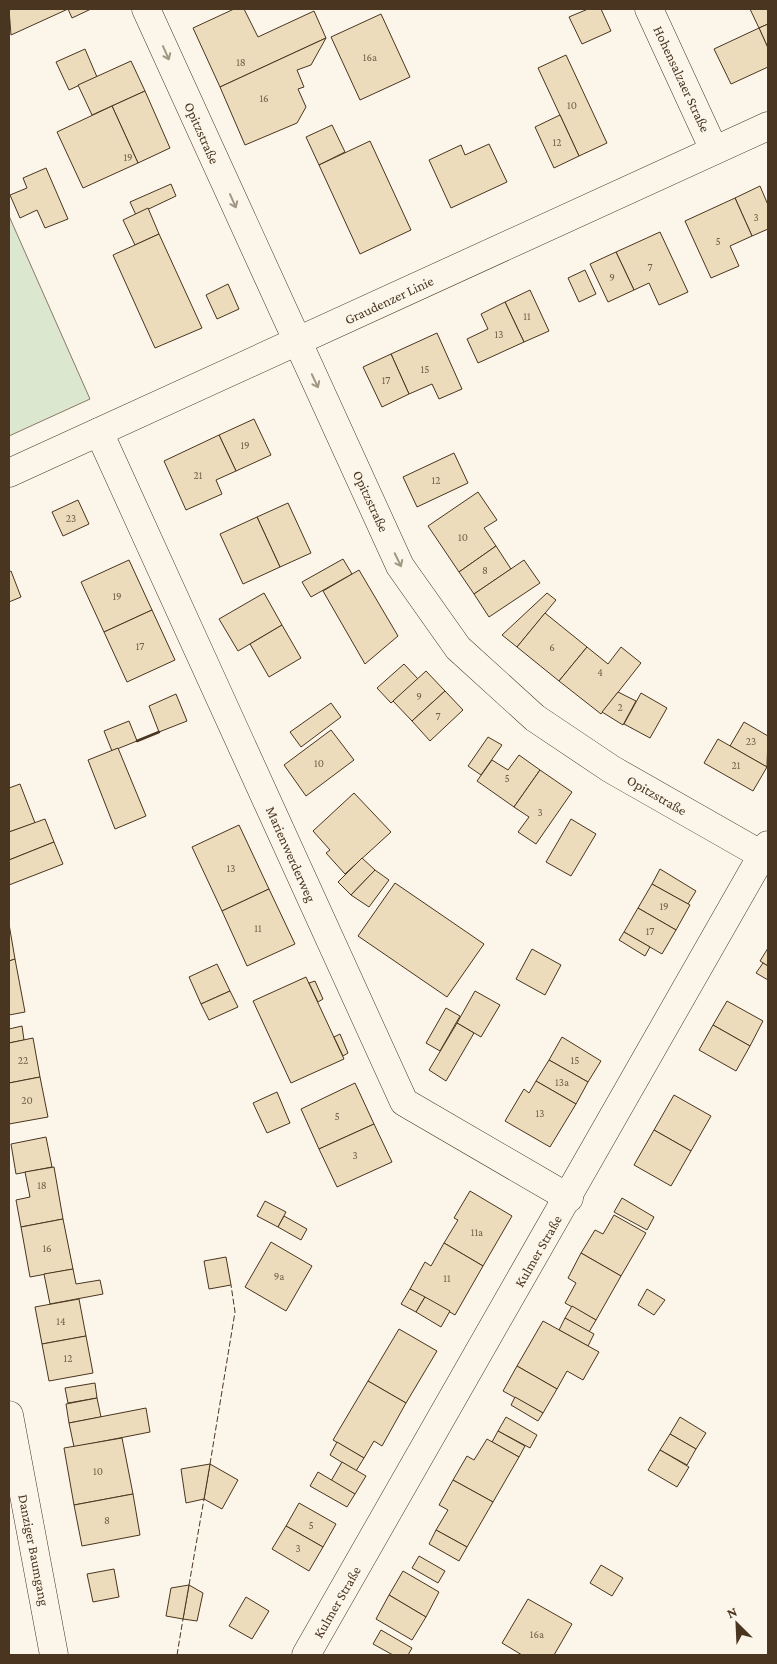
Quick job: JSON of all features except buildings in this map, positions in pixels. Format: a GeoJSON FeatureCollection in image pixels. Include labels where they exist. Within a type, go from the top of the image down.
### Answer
{"type":"FeatureCollection","features":[{"type":"Feature","properties":{"kind":"street","name":"Opitzstraße"},"geometry":{"type":"LineString","coordinates":[[146,9],[400,566],[458,648],[542,723],[611,769],[765,850]]}},
{"type":"Feature","properties":{"kind":"street","name":"Hohensalzaer Straße"},"geometry":{"type":"LineString","coordinates":[[649,9],[714,150]]}},
{"type":"Feature","properties":{"kind":"street","name":"Graudenzer Linie"},"geometry":{"type":"LineString","coordinates":[[9,473],[768,126]]}},
{"type":"Feature","properties":{"kind":"street","name":"Marienwerderweg"},"geometry":{"type":"LineString","coordinates":[[99,432],[404,1102],[569,1198]]}},
{"type":"Feature","properties":{"kind":"street","name":"Kulmer Straße"},"geometry":{"type":"LineString","coordinates":[[306,1655],[569,1198],[765,850]]}},
{"type":"Feature","properties":{"kind":"street","name":"Danziger Baumgang"},"geometry":{"type":"LineString","coordinates":[[9,1415],[54,1655]]}},
{"type":"Feature","properties":{"kind":"green space"},"geometry":{"type":"Polygon","coordinates":[[[9,216],[90,399],[9,436],[9,216]]]}},
{"type":"Feature","properties":{"kind":"fence"},"geometry":{"type":"LineString","coordinates":[[210,1464],[235,1312],[231,1285]]}},
{"type":"Feature","properties":{"kind":"fence"},"geometry":{"type":"LineString","coordinates":[[189,1585],[204,1499]]}},
{"type":"Feature","properties":{"kind":"fence"},"geometry":{"type":"LineString","coordinates":[[177,1655],[183,1619]]}},
{"type":"Feature","properties":{"kind":"wall"},"geometry":{"type":"LineString","coordinates":[[137,741],[159,732]]}}]}
